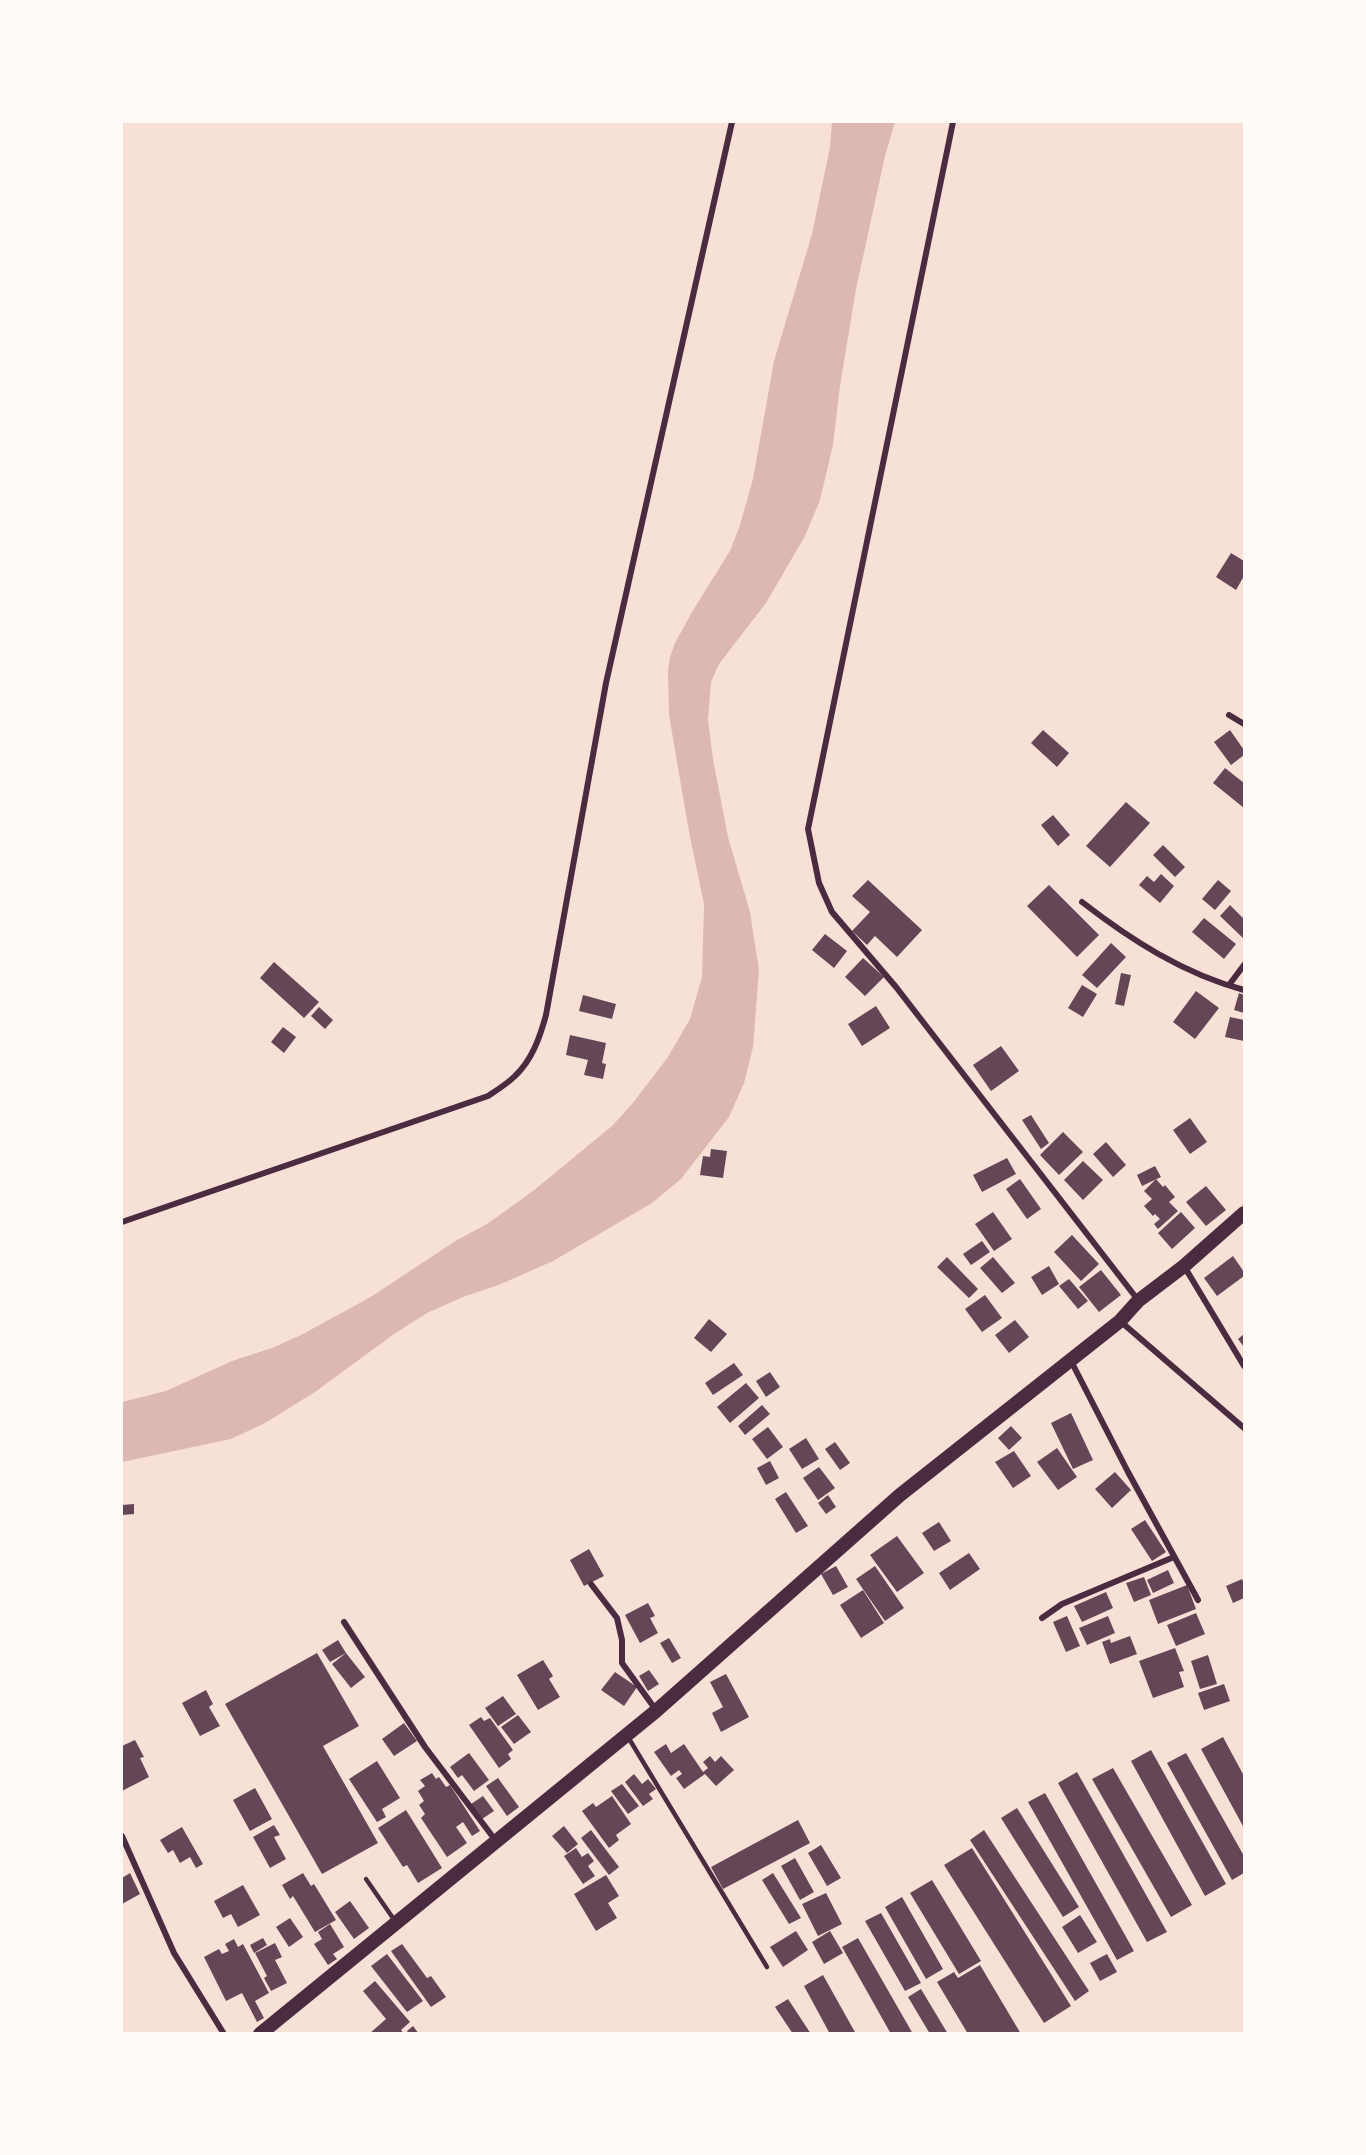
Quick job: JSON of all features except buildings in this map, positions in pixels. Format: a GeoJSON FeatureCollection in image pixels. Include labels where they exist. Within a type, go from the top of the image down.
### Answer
{"type":"FeatureCollection","features":[{"type":"Feature","properties":{"kind":"main road"},"geometry":{"type":"LineString","coordinates":[[260,2034],[656,1711],[900,1495],[1120,1322],[1138,1301],[1184,1266],[1245,1213]]}},
{"type":"Feature","properties":{"kind":"street"},"geometry":{"type":"LineString","coordinates":[[122,1222],[488,1096],[516,1075],[531,1055],[539,1040],[546,1015],[606,683],[732,122]]}},
{"type":"Feature","properties":{"kind":"street"},"geometry":{"type":"LineString","coordinates":[[953,122],[808,829],[819,883],[832,912],[896,987],[1138,1301]]}},
{"type":"Feature","properties":{"kind":"street"},"geometry":{"type":"LineString","coordinates":[[1229,716],[1245,724]]}},
{"type":"Feature","properties":{"kind":"street"},"geometry":{"type":"LineString","coordinates":[[1082,902],[1140,944],[1196,972],[1245,990]]}},
{"type":"Feature","properties":{"kind":"street"},"geometry":{"type":"LineString","coordinates":[[1229,985],[1245,965]]}},
{"type":"Feature","properties":{"kind":"street"},"geometry":{"type":"LineString","coordinates":[[1184,1266],[1245,1366]]}},
{"type":"Feature","properties":{"kind":"street"},"geometry":{"type":"LineString","coordinates":[[1120,1322],[1245,1428]]}},
{"type":"Feature","properties":{"kind":"street"},"geometry":{"type":"LineString","coordinates":[[1071,1360],[1128,1472],[1198,1600]]}},
{"type":"Feature","properties":{"kind":"street"},"geometry":{"type":"LineString","coordinates":[[1042,1618],[1062,1604],[1174,1557]]}},
{"type":"Feature","properties":{"kind":"street"},"geometry":{"type":"LineString","coordinates":[[591,1584],[618,1618],[622,1640],[622,1663],[656,1711]]}},
{"type":"Feature","properties":{"kind":"street"},"geometry":{"type":"LineString","coordinates":[[344,1622],[425,1747],[497,1842]]}},
{"type":"Feature","properties":{"kind":"street"},"geometry":{"type":"LineString","coordinates":[[122,1836],[174,1953],[224,2034]]}},
{"type":"Feature","properties":{"kind":"lane"},"geometry":{"type":"LineString","coordinates":[[626,1735],[767,1967]]}},
{"type":"Feature","properties":{"kind":"lane"},"geometry":{"type":"LineString","coordinates":[[366,1879],[396,1923]]}},
{"type":"Feature","properties":{"kind":"shaded area"},"geometry":{"type":"Polygon","coordinates":[[[832,122],[895,122],[885,156],[856,289],[833,445],[820,500],[805,536],[766,603],[719,664],[711,682],[708,720],[713,759],[728,837],[750,912],[759,970],[753,1047],[744,1083],[729,1117],[681,1179],[652,1203],[553,1261],[427,1313],[394,1334],[315,1392],[265,1423],[231,1439],[122,1462],[122,1402],[166,1391],[232,1361],[272,1348],[301,1335],[369,1298],[457,1240],[487,1224],[533,1191],[612,1126],[668,1057],[690,1019],[702,977],[704,904],[669,715],[670,657],[692,612],[730,551],[740,525],[753,479],[774,361],[812,234],[830,147],[832,122]]]}}]}
